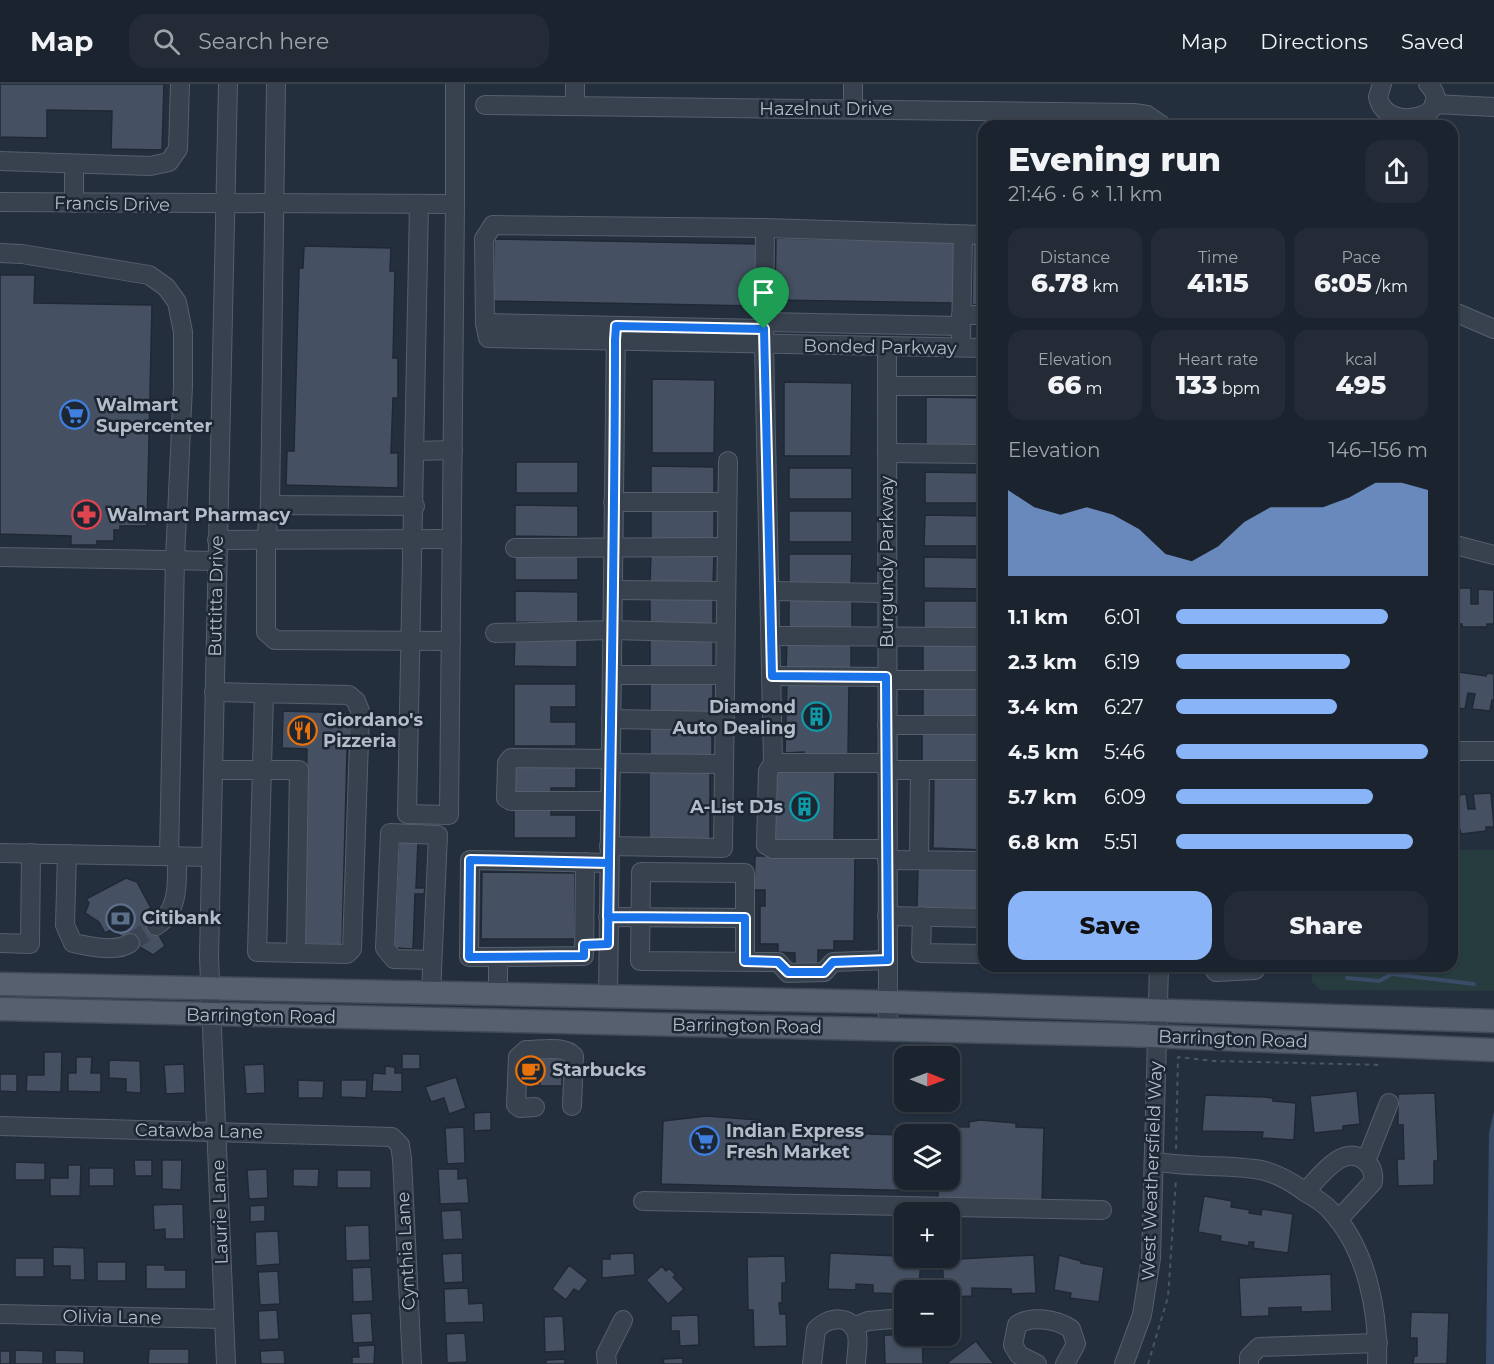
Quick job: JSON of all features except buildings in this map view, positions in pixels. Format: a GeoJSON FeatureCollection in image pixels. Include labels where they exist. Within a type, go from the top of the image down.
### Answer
{"type":"FeatureCollection","features":[{"type":"Feature","properties":{"kind":"main road","name":"Barrington Road"},"geometry":{"type":"LineString","coordinates":[[0,984],[888,1002],[1494,1021]]}},
{"type":"Feature","properties":{"kind":"main road","name":"Barrington Road"},"geometry":{"type":"LineString","coordinates":[[0,1009],[1158,1036],[1494,1050]]}},
{"type":"Feature","properties":{"kind":"street"},"geometry":{"type":"LineString","coordinates":[[0,161],[150,166],[169,162],[178,149],[180,84]]}},
{"type":"Feature","properties":{"kind":"street","name":"Buttitta Drive"},"geometry":{"type":"LineString","coordinates":[[210,988],[223,205],[228,84]]}},
{"type":"Feature","properties":{"kind":"street"},"geometry":{"type":"LineString","coordinates":[[276,84],[266,632],[269,637],[283,640],[451,641]]}},
{"type":"Feature","properties":{"kind":"street"},"geometry":{"type":"LineString","coordinates":[[419,204],[416,451],[407,814],[449,815],[455,84]]}},
{"type":"Feature","properties":{"kind":"street"},"geometry":{"type":"LineString","coordinates":[[575,84],[575,105]]}},
{"type":"Feature","properties":{"kind":"street"},"geometry":{"type":"LineString","coordinates":[[853,84],[853,109]]}},
{"type":"Feature","properties":{"kind":"street"},"geometry":{"type":"LineString","coordinates":[[1382,84],[1378,97],[1383,109],[1388,113],[1420,118],[1431,110],[1434,104],[1434,91],[1428,84]]}},
{"type":"Feature","properties":{"kind":"street"},"geometry":{"type":"LineString","coordinates":[[1434,104],[1494,108]]}},
{"type":"Feature","properties":{"kind":"street","name":"Hazelnut Drive"},"geometry":{"type":"LineString","coordinates":[[485,105],[1134,112],[1155,120]]}},
{"type":"Feature","properties":{"kind":"street"},"geometry":{"type":"LineString","coordinates":[[74,164],[74,203]]}},
{"type":"Feature","properties":{"kind":"street","name":"Francis Drive"},"geometry":{"type":"LineString","coordinates":[[0,202],[223,205],[455,204]]}},
{"type":"Feature","properties":{"kind":"street","name":"Bonded Parkway"},"geometry":{"type":"LineString","coordinates":[[765,228],[493,225],[484,239],[486,331],[764,332],[887,347],[978,348]]}},
{"type":"Feature","properties":{"kind":"street"},"geometry":{"type":"LineString","coordinates":[[978,235],[765,228],[764,332],[772,636],[772,763],[768,771],[766,845],[773,849],[887,854],[919,860],[978,861]]}},
{"type":"Feature","properties":{"kind":"street"},"geometry":{"type":"LineString","coordinates":[[961,348],[963,235]]}},
{"type":"Feature","properties":{"kind":"street"},"geometry":{"type":"LineString","coordinates":[[0,254],[130,270],[149,275],[166,287],[177,302],[183,332],[183,386],[175,560],[173,856],[177,899],[163,921],[156,926]]}},
{"type":"Feature","properties":{"kind":"street"},"geometry":{"type":"LineString","coordinates":[[1458,314],[1494,329]]}},
{"type":"Feature","properties":{"kind":"street"},"geometry":{"type":"LineString","coordinates":[[764,332],[961,320],[978,316]]}},
{"type":"Feature","properties":{"kind":"street"},"geometry":{"type":"LineString","coordinates":[[608,998],[616,333]]}},
{"type":"Feature","properties":{"kind":"street","name":"Burgundy Parkway"},"geometry":{"type":"LineString","coordinates":[[887,347],[888,1029]]}},
{"type":"Feature","properties":{"kind":"street"},"geometry":{"type":"LineString","coordinates":[[887,386],[978,386]]}},
{"type":"Feature","properties":{"kind":"street"},"geometry":{"type":"LineString","coordinates":[[416,451],[453,450]]}},
{"type":"Feature","properties":{"kind":"street"},"geometry":{"type":"LineString","coordinates":[[887,453],[978,454]]}},
{"type":"Feature","properties":{"kind":"street"},"geometry":{"type":"LineString","coordinates":[[585,862],[584,956],[469,957],[470,860],[585,862],[609,855],[723,848],[728,461]]}},
{"type":"Feature","properties":{"kind":"street"},"geometry":{"type":"LineString","coordinates":[[614,502],[728,502]]}},
{"type":"Feature","properties":{"kind":"street"},"geometry":{"type":"LineString","coordinates":[[270,505],[414,506]]}},
{"type":"Feature","properties":{"kind":"street"},"geometry":{"type":"LineString","coordinates":[[217,540],[452,539]]}},
{"type":"Feature","properties":{"kind":"street"},"geometry":{"type":"LineString","coordinates":[[1458,546],[1494,555]]}},
{"type":"Feature","properties":{"kind":"street"},"geometry":{"type":"LineString","coordinates":[[514,548],[727,547]]}},
{"type":"Feature","properties":{"kind":"street"},"geometry":{"type":"LineString","coordinates":[[0,557],[217,561]]}},
{"type":"Feature","properties":{"kind":"street"},"geometry":{"type":"LineString","coordinates":[[613,590],[726,591]]}},
{"type":"Feature","properties":{"kind":"street"},"geometry":{"type":"LineString","coordinates":[[770,591],[887,593]]}},
{"type":"Feature","properties":{"kind":"street"},"geometry":{"type":"LineString","coordinates":[[495,633],[612,630],[725,633]]}},
{"type":"Feature","properties":{"kind":"street"},"geometry":{"type":"LineString","coordinates":[[772,636],[978,637]]}},
{"type":"Feature","properties":{"kind":"street"},"geometry":{"type":"LineString","coordinates":[[612,675],[725,675]]}},
{"type":"Feature","properties":{"kind":"street"},"geometry":{"type":"LineString","coordinates":[[772,676],[978,680]]}},
{"type":"Feature","properties":{"kind":"street"},"geometry":{"type":"LineString","coordinates":[[214,692],[264,693],[349,695],[356,701],[360,711],[352,949],[347,954],[257,952],[264,693]]}},
{"type":"Feature","properties":{"kind":"street"},"geometry":{"type":"LineString","coordinates":[[611,718],[724,721]]}},
{"type":"Feature","properties":{"kind":"street"},"geometry":{"type":"LineString","coordinates":[[887,725],[978,725]]}},
{"type":"Feature","properties":{"kind":"street"},"geometry":{"type":"LineString","coordinates":[[1458,751],[1494,751]]}},
{"type":"Feature","properties":{"kind":"street"},"geometry":{"type":"LineString","coordinates":[[610,801],[511,801],[506,798],[507,763],[511,758],[723,764]]}},
{"type":"Feature","properties":{"kind":"street"},"geometry":{"type":"LineString","coordinates":[[772,763],[887,766],[920,770],[978,770]]}},
{"type":"Feature","properties":{"kind":"street"},"geometry":{"type":"LineString","coordinates":[[213,770],[299,771],[296,952]]}},
{"type":"Feature","properties":{"kind":"street"},"geometry":{"type":"LineString","coordinates":[[919,860],[920,770]]}},
{"type":"Feature","properties":{"kind":"street"},"geometry":{"type":"LineString","coordinates":[[431,993],[438,835],[390,832],[385,948],[394,959],[432,960]]}},
{"type":"Feature","properties":{"kind":"street"},"geometry":{"type":"LineString","coordinates":[[0,853],[211,857]]}},
{"type":"Feature","properties":{"kind":"street"},"geometry":{"type":"LineString","coordinates":[[0,943],[30,944],[31,853]]}},
{"type":"Feature","properties":{"kind":"street"},"geometry":{"type":"LineString","coordinates":[[67,854],[65,925],[73,943],[95,947],[125,946],[130,943]]}},
{"type":"Feature","properties":{"kind":"street"},"geometry":{"type":"LineString","coordinates":[[745,961],[746,873],[641,872],[640,961],[778,962],[788,972],[824,972],[833,962],[888,960]]}},
{"type":"Feature","properties":{"kind":"street"},"geometry":{"type":"LineString","coordinates":[[887,916],[978,918]]}},
{"type":"Feature","properties":{"kind":"street"},"geometry":{"type":"LineString","coordinates":[[922,916],[921,953],[978,954]]}},
{"type":"Feature","properties":{"kind":"street"},"geometry":{"type":"LineString","coordinates":[[608,917],[745,918]]}},
{"type":"Feature","properties":{"kind":"street"},"geometry":{"type":"LineString","coordinates":[[584,945],[608,944]]}},
{"type":"Feature","properties":{"kind":"street"},"geometry":{"type":"LineString","coordinates":[[498,957],[498,994]]}},
{"type":"Feature","properties":{"kind":"street","name":"West Weathersfield Way"},"geometry":{"type":"LineString","coordinates":[[1124,1364],[1142,1315],[1151,1258],[1159,972]]}},
{"type":"Feature","properties":{"kind":"street","name":"Laurie Lane"},"geometry":{"type":"LineString","coordinates":[[210,988],[226,1364]]}},
{"type":"Feature","properties":{"kind":"street"},"geometry":{"type":"LineString","coordinates":[[535,1107],[520,1108],[516,1104],[518,1057],[526,1050],[561,1050],[570,1052],[574,1056],[572,1106]]}},
{"type":"Feature","properties":{"kind":"street"},"geometry":{"type":"LineString","coordinates":[[1366,1161],[1389,1103]]}},
{"type":"Feature","properties":{"kind":"street","name":"Catawba Lane"},"geometry":{"type":"LineString","coordinates":[[0,1126],[383,1135],[397,1140]]}},
{"type":"Feature","properties":{"kind":"street","name":"Cynthia Lane"},"geometry":{"type":"LineString","coordinates":[[397,1140],[402,1159],[412,1364]]}},
{"type":"Feature","properties":{"kind":"street"},"geometry":{"type":"LineString","coordinates":[[1305,1192],[1342,1157],[1356,1156],[1366,1161],[1371,1166],[1373,1182],[1338,1220]]}},
{"type":"Feature","properties":{"kind":"street"},"geometry":{"type":"LineString","coordinates":[[1154,1161],[1176,1166],[1256,1169],[1290,1181],[1330,1209],[1355,1244],[1371,1296],[1378,1343],[1377,1364]]}},
{"type":"Feature","properties":{"kind":"street"},"geometry":{"type":"LineString","coordinates":[[643,1201],[1102,1210]]}},
{"type":"Feature","properties":{"kind":"street","name":"Olivia Lane"},"geometry":{"type":"LineString","coordinates":[[0,1314],[224,1319]]}},
{"type":"Feature","properties":{"kind":"street"},"geometry":{"type":"LineString","coordinates":[[812,1364],[813,1338],[822,1323],[838,1319],[853,1328],[857,1335],[856,1364]]}},
{"type":"Feature","properties":{"kind":"street"},"geometry":{"type":"LineString","coordinates":[[853,1328],[868,1321],[894,1319]]}},
{"type":"Feature","properties":{"kind":"street"},"geometry":{"type":"LineString","coordinates":[[1037,1364],[1019,1355],[1013,1345],[1017,1325],[1029,1319],[1059,1323],[1071,1329],[1076,1344],[1065,1364]]}},
{"type":"Feature","properties":{"kind":"street"},"geometry":{"type":"LineString","coordinates":[[607,1364],[606,1354],[622,1320]]}},
{"type":"Feature","properties":{"kind":"street"},"geometry":{"type":"LineString","coordinates":[[1250,1364],[1249,1357],[1259,1347],[1302,1355],[1378,1343]]}},
{"type":"Feature","properties":{"kind":"path"},"geometry":{"type":"LineString","coordinates":[[1176,1148],[1178,1057],[1214,1061],[1389,1065]]}},
{"type":"Feature","properties":{"kind":"path"},"geometry":{"type":"LineString","coordinates":[[1148,1364],[1168,1297],[1176,1186]]}},
{"type":"Feature","properties":{"kind":"green space"},"geometry":{"type":"Polygon","coordinates":[[[1458,850],[1494,850],[1494,991],[1320,990],[1312,982],[1312,972],[1458,972],[1458,850]]]}},
{"type":"Feature","properties":{"kind":"water"},"geometry":{"type":"Polygon","coordinates":[[[1494,1111],[1494,1364],[1486,1364],[1489,1133],[1494,1111]]]}},
{"type":"Feature","properties":{"kind":"waterway"},"geometry":{"type":"LineString","coordinates":[[1347,978],[1379,981],[1392,974],[1474,984]]}},
{"type":"Feature","properties":{"kind":"tunnel"},"geometry":{"type":"LineString","coordinates":[[130,943],[156,926]]}},
{"type":"Feature","properties":{"kind":"place","name":"Walmart Supercenter"},"geometry":{"type":"Point","coordinates":[75,415]}},
{"type":"Feature","properties":{"kind":"place","name":"Walmart Pharmacy"},"geometry":{"type":"Point","coordinates":[86,515]}},
{"type":"Feature","properties":{"kind":"place","name":"Diamond Auto Dealing"},"geometry":{"type":"Point","coordinates":[817,717]}},
{"type":"Feature","properties":{"kind":"place","name":"Giordano's Pizzeria"},"geometry":{"type":"Point","coordinates":[302,730]}},
{"type":"Feature","properties":{"kind":"place","name":"A-List DJs"},"geometry":{"type":"Point","coordinates":[804,807]}},
{"type":"Feature","properties":{"kind":"place","name":"Citibank"},"geometry":{"type":"Point","coordinates":[121,918]}},
{"type":"Feature","properties":{"kind":"place","name":"Starbucks"},"geometry":{"type":"Point","coordinates":[531,1070]}},
{"type":"Feature","properties":{"kind":"place","name":"Indian Express Fresh Market"},"geometry":{"type":"Point","coordinates":[705,1141]}},
{"type":"Feature","properties":{"kind":"route"},"geometry":{"type":"LineString","coordinates":[[764,329],[616,326],[615,340],[612,630],[610,801],[609,863],[608,917],[608,944],[584,945],[584,956],[469,957],[470,860],[609,863],[608,917],[745,918],[745,961],[778,962],[788,972],[824,972],[833,962],[888,960],[886,677],[772,676],[764,329]]}}]}
